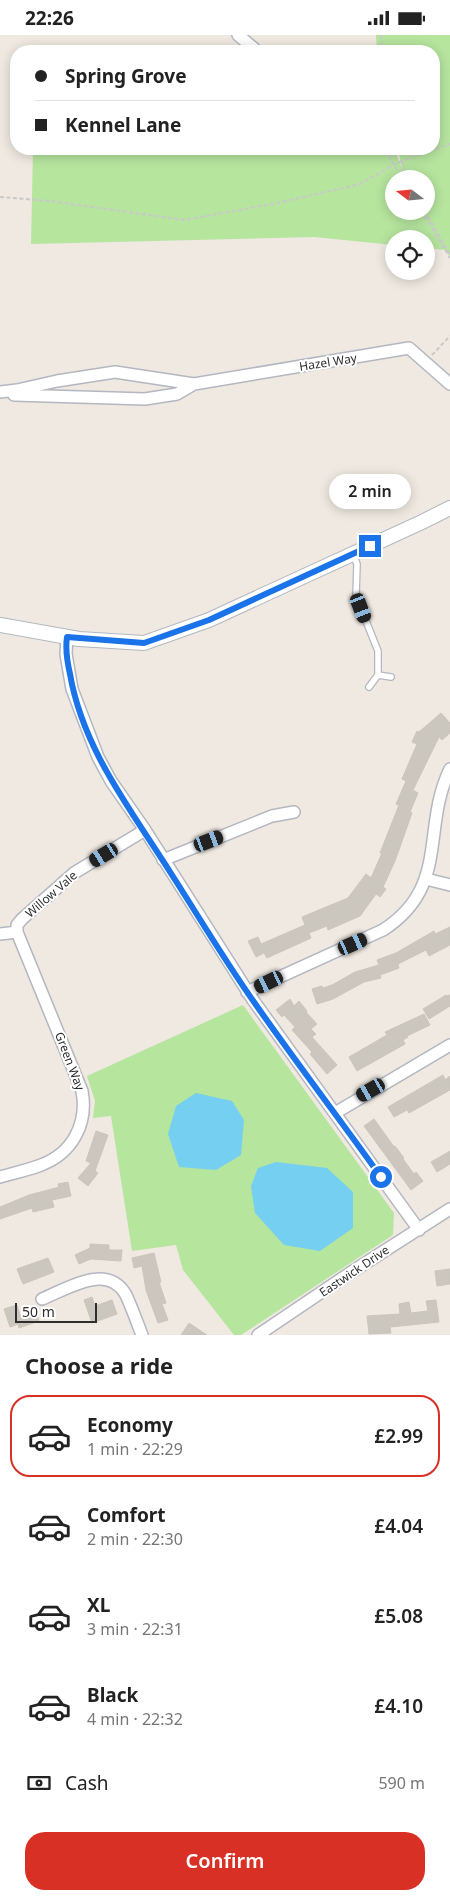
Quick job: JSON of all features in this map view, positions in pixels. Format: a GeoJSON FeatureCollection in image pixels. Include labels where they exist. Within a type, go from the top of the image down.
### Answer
{"type":"FeatureCollection","features":[{"type":"Feature","properties":{"kind":"street"},"geometry":{"type":"LineString","coordinates":[[238,35],[250,45]]}},
{"type":"Feature","properties":{"kind":"street","name":"Hazel Way"},"geometry":{"type":"LineString","coordinates":[[0,393],[57,381],[115,372],[194,383],[409,348],[450,384]]}},
{"type":"Feature","properties":{"kind":"street","name":"Hazel Way"},"geometry":{"type":"LineString","coordinates":[[0,393],[145,399],[177,394],[194,383]]}},
{"type":"Feature","properties":{"kind":"street"},"geometry":{"type":"LineString","coordinates":[[0,625],[67,637],[144,643],[209,620],[450,508]]}},
{"type":"Feature","properties":{"kind":"street"},"geometry":{"type":"LineString","coordinates":[[67,637],[66,654],[72,689],[98,757],[111,781],[145,830],[247,992],[419,1230]]}},
{"type":"Feature","properties":{"kind":"street"},"geometry":{"type":"LineString","coordinates":[[247,992],[383,930],[397,921],[408,910],[426,879],[431,860],[439,799],[450,769]]}},
{"type":"Feature","properties":{"kind":"street"},"geometry":{"type":"LineString","coordinates":[[163,860],[272,816],[294,812]]}},
{"type":"Feature","properties":{"kind":"street","name":"Willow Vale"},"geometry":{"type":"LineString","coordinates":[[17,933],[18,925],[22,919],[74,873],[145,830]]}},
{"type":"Feature","properties":{"kind":"street"},"geometry":{"type":"LineString","coordinates":[[426,879],[450,885]]}},
{"type":"Feature","properties":{"kind":"street"},"geometry":{"type":"LineString","coordinates":[[0,934],[17,933]]}},
{"type":"Feature","properties":{"kind":"street","name":"Green Way"},"geometry":{"type":"LineString","coordinates":[[0,1177],[41,1165],[59,1155],[74,1140],[84,1115],[84,1102],[80,1084],[17,933]]}},
{"type":"Feature","properties":{"kind":"street"},"geometry":{"type":"LineString","coordinates":[[335,1113],[450,1045]]}},
{"type":"Feature","properties":{"kind":"street","name":"Eastwick Drive"},"geometry":{"type":"LineString","coordinates":[[258,1335],[450,1209]]}},
{"type":"Feature","properties":{"kind":"street"},"geometry":{"type":"LineString","coordinates":[[42,1299],[88,1280],[99,1278],[110,1280],[119,1286],[125,1295],[142,1335]]}},
{"type":"Feature","properties":{"kind":"lane"},"geometry":{"type":"LineString","coordinates":[[353,554],[357,564],[356,596],[378,651],[378,675],[369,687]]}},
{"type":"Feature","properties":{"kind":"lane"},"geometry":{"type":"LineString","coordinates":[[378,675],[391,677]]}},
{"type":"Feature","properties":{"kind":"path"},"geometry":{"type":"LineString","coordinates":[[389,155],[397,170]]}},
{"type":"Feature","properties":{"kind":"path"},"geometry":{"type":"LineString","coordinates":[[0,197],[50,201],[184,220],[276,203],[360,184],[401,161],[418,155]]}},
{"type":"Feature","properties":{"kind":"path"},"geometry":{"type":"LineString","coordinates":[[401,161],[404,170]]}},
{"type":"Feature","properties":{"kind":"path"},"geometry":{"type":"LineString","coordinates":[[428,220],[450,257]]}},
{"type":"Feature","properties":{"kind":"path"},"geometry":{"type":"LineString","coordinates":[[425,362],[450,336]]}},
{"type":"Feature","properties":{"kind":"green space"},"geometry":{"type":"Polygon","coordinates":[[[376,35],[450,35],[450,257],[446,250],[435,249],[435,230],[385,230],[385,244],[314,237],[31,244],[33,155],[397,155],[402,168],[399,155],[440,155],[440,45],[377,45],[376,35]]]}},
{"type":"Feature","properties":{"kind":"green space"},"geometry":{"type":"Polygon","coordinates":[[[243,1005],[394,1213],[393,1235],[241,1335],[234,1335],[183,1270],[176,1245],[132,1251],[111,1116],[93,1118],[95,1101],[87,1076],[243,1005]]]}},
{"type":"Feature","properties":{"kind":"water"},"geometry":{"type":"Polygon","coordinates":[[[196,1093],[232,1101],[244,1120],[241,1155],[216,1170],[179,1167],[168,1134],[176,1106],[196,1093]]]}},
{"type":"Feature","properties":{"kind":"water"},"geometry":{"type":"Polygon","coordinates":[[[276,1162],[327,1168],[353,1192],[353,1228],[320,1251],[284,1245],[255,1213],[251,1186],[258,1168],[276,1162]]]}},
{"type":"Feature","properties":{"kind":"building"},"geometry":{"type":"Polygon","coordinates":[[[441,713],[450,723],[450,733],[442,740],[439,737],[413,790],[418,793],[410,812],[412,813],[395,861],[383,887],[386,889],[380,897],[376,894],[360,916],[328,930],[327,926],[309,933],[311,938],[267,958],[264,953],[256,957],[248,941],[258,937],[261,944],[305,925],[302,917],[348,898],[366,874],[371,878],[399,805],[396,804],[406,781],[402,779],[417,744],[412,742],[417,731],[419,732],[441,713]]]}},
{"type":"Feature","properties":{"kind":"building"},"geometry":{"type":"Polygon","coordinates":[[[450,927],[450,945],[429,956],[426,950],[398,964],[399,968],[380,975],[381,978],[364,982],[333,999],[317,1004],[312,989],[332,985],[355,972],[379,965],[377,960],[396,953],[434,931],[435,934],[450,927]]]}},
{"type":"Feature","properties":{"kind":"building"},"geometry":{"type":"Polygon","coordinates":[[[446,995],[450,995],[450,1006],[429,1019],[423,1009],[446,995]]]}},
{"type":"Feature","properties":{"kind":"building"},"geometry":{"type":"Polygon","coordinates":[[[290,999],[294,1006],[299,1001],[317,1024],[311,1029],[316,1034],[312,1037],[337,1065],[327,1074],[310,1054],[312,1052],[292,1030],[295,1027],[284,1015],[282,1017],[276,1010],[290,999]]]}},
{"type":"Feature","properties":{"kind":"building"},"geometry":{"type":"Polygon","coordinates":[[[424,1014],[430,1025],[407,1036],[403,1040],[405,1044],[357,1071],[349,1057],[387,1035],[385,1032],[424,1014]]]}},
{"type":"Feature","properties":{"kind":"building"},"geometry":{"type":"Polygon","coordinates":[[[443,1075],[445,1080],[450,1076],[450,1090],[409,1113],[407,1110],[394,1117],[388,1107],[443,1075]]]}},
{"type":"Feature","properties":{"kind":"building"},"geometry":{"type":"Polygon","coordinates":[[[374,1119],[414,1174],[416,1172],[423,1181],[411,1190],[364,1126],[374,1119]]]}},
{"type":"Feature","properties":{"kind":"building"},"geometry":{"type":"Polygon","coordinates":[[[96,1131],[108,1135],[95,1171],[98,1173],[88,1186],[78,1178],[91,1163],[86,1161],[96,1131]]]}},
{"type":"Feature","properties":{"kind":"building"},"geometry":{"type":"Polygon","coordinates":[[[450,1151],[450,1164],[437,1172],[431,1162],[450,1151]]]}},
{"type":"Feature","properties":{"kind":"building"},"geometry":{"type":"Polygon","coordinates":[[[68,1182],[71,1196],[52,1200],[54,1207],[33,1212],[32,1208],[0,1219],[0,1207],[29,1195],[59,1187],[58,1184],[68,1182]]]}},
{"type":"Feature","properties":{"kind":"building"},"geometry":{"type":"Polygon","coordinates":[[[90,1244],[109,1245],[109,1250],[122,1250],[121,1261],[91,1259],[79,1264],[75,1255],[90,1248],[90,1244]]]}},
{"type":"Feature","properties":{"kind":"building"},"geometry":{"type":"Polygon","coordinates":[[[154,1253],[161,1282],[159,1282],[166,1303],[162,1304],[168,1320],[158,1323],[146,1290],[142,1266],[134,1268],[132,1258],[154,1253]]]}},
{"type":"Feature","properties":{"kind":"building"},"geometry":{"type":"Polygon","coordinates":[[[48,1258],[54,1272],[23,1284],[17,1269],[48,1258]]]}},
{"type":"Feature","properties":{"kind":"building"},"geometry":{"type":"Polygon","coordinates":[[[450,1269],[450,1284],[437,1286],[435,1271],[450,1269]]]}},
{"type":"Feature","properties":{"kind":"building"},"geometry":{"type":"Polygon","coordinates":[[[92,1297],[95,1306],[112,1300],[117,1314],[92,1323],[84,1300],[92,1297]]]}},
{"type":"Feature","properties":{"kind":"building"},"geometry":{"type":"Polygon","coordinates":[[[436,1300],[439,1322],[390,1327],[391,1333],[369,1334],[367,1316],[400,1314],[399,1304],[409,1302],[411,1313],[428,1311],[426,1301],[436,1300]]]}},
{"type":"Feature","properties":{"kind":"building"},"geometry":{"type":"Polygon","coordinates":[[[17,1305],[21,1318],[37,1313],[39,1321],[19,1328],[18,1324],[10,1327],[4,1309],[17,1305]]]}},
{"type":"Feature","properties":{"kind":"building"},"geometry":{"type":"Polygon","coordinates":[[[189,1323],[207,1335],[181,1335],[189,1323]]]}},
{"type":"Feature","properties":{"kind":"route"},"geometry":{"type":"LineString","coordinates":[[370,546],[209,620],[144,643],[67,637],[66,654],[72,689],[80,713],[98,757],[111,781],[145,830],[252,1000],[381,1177]]}}]}
